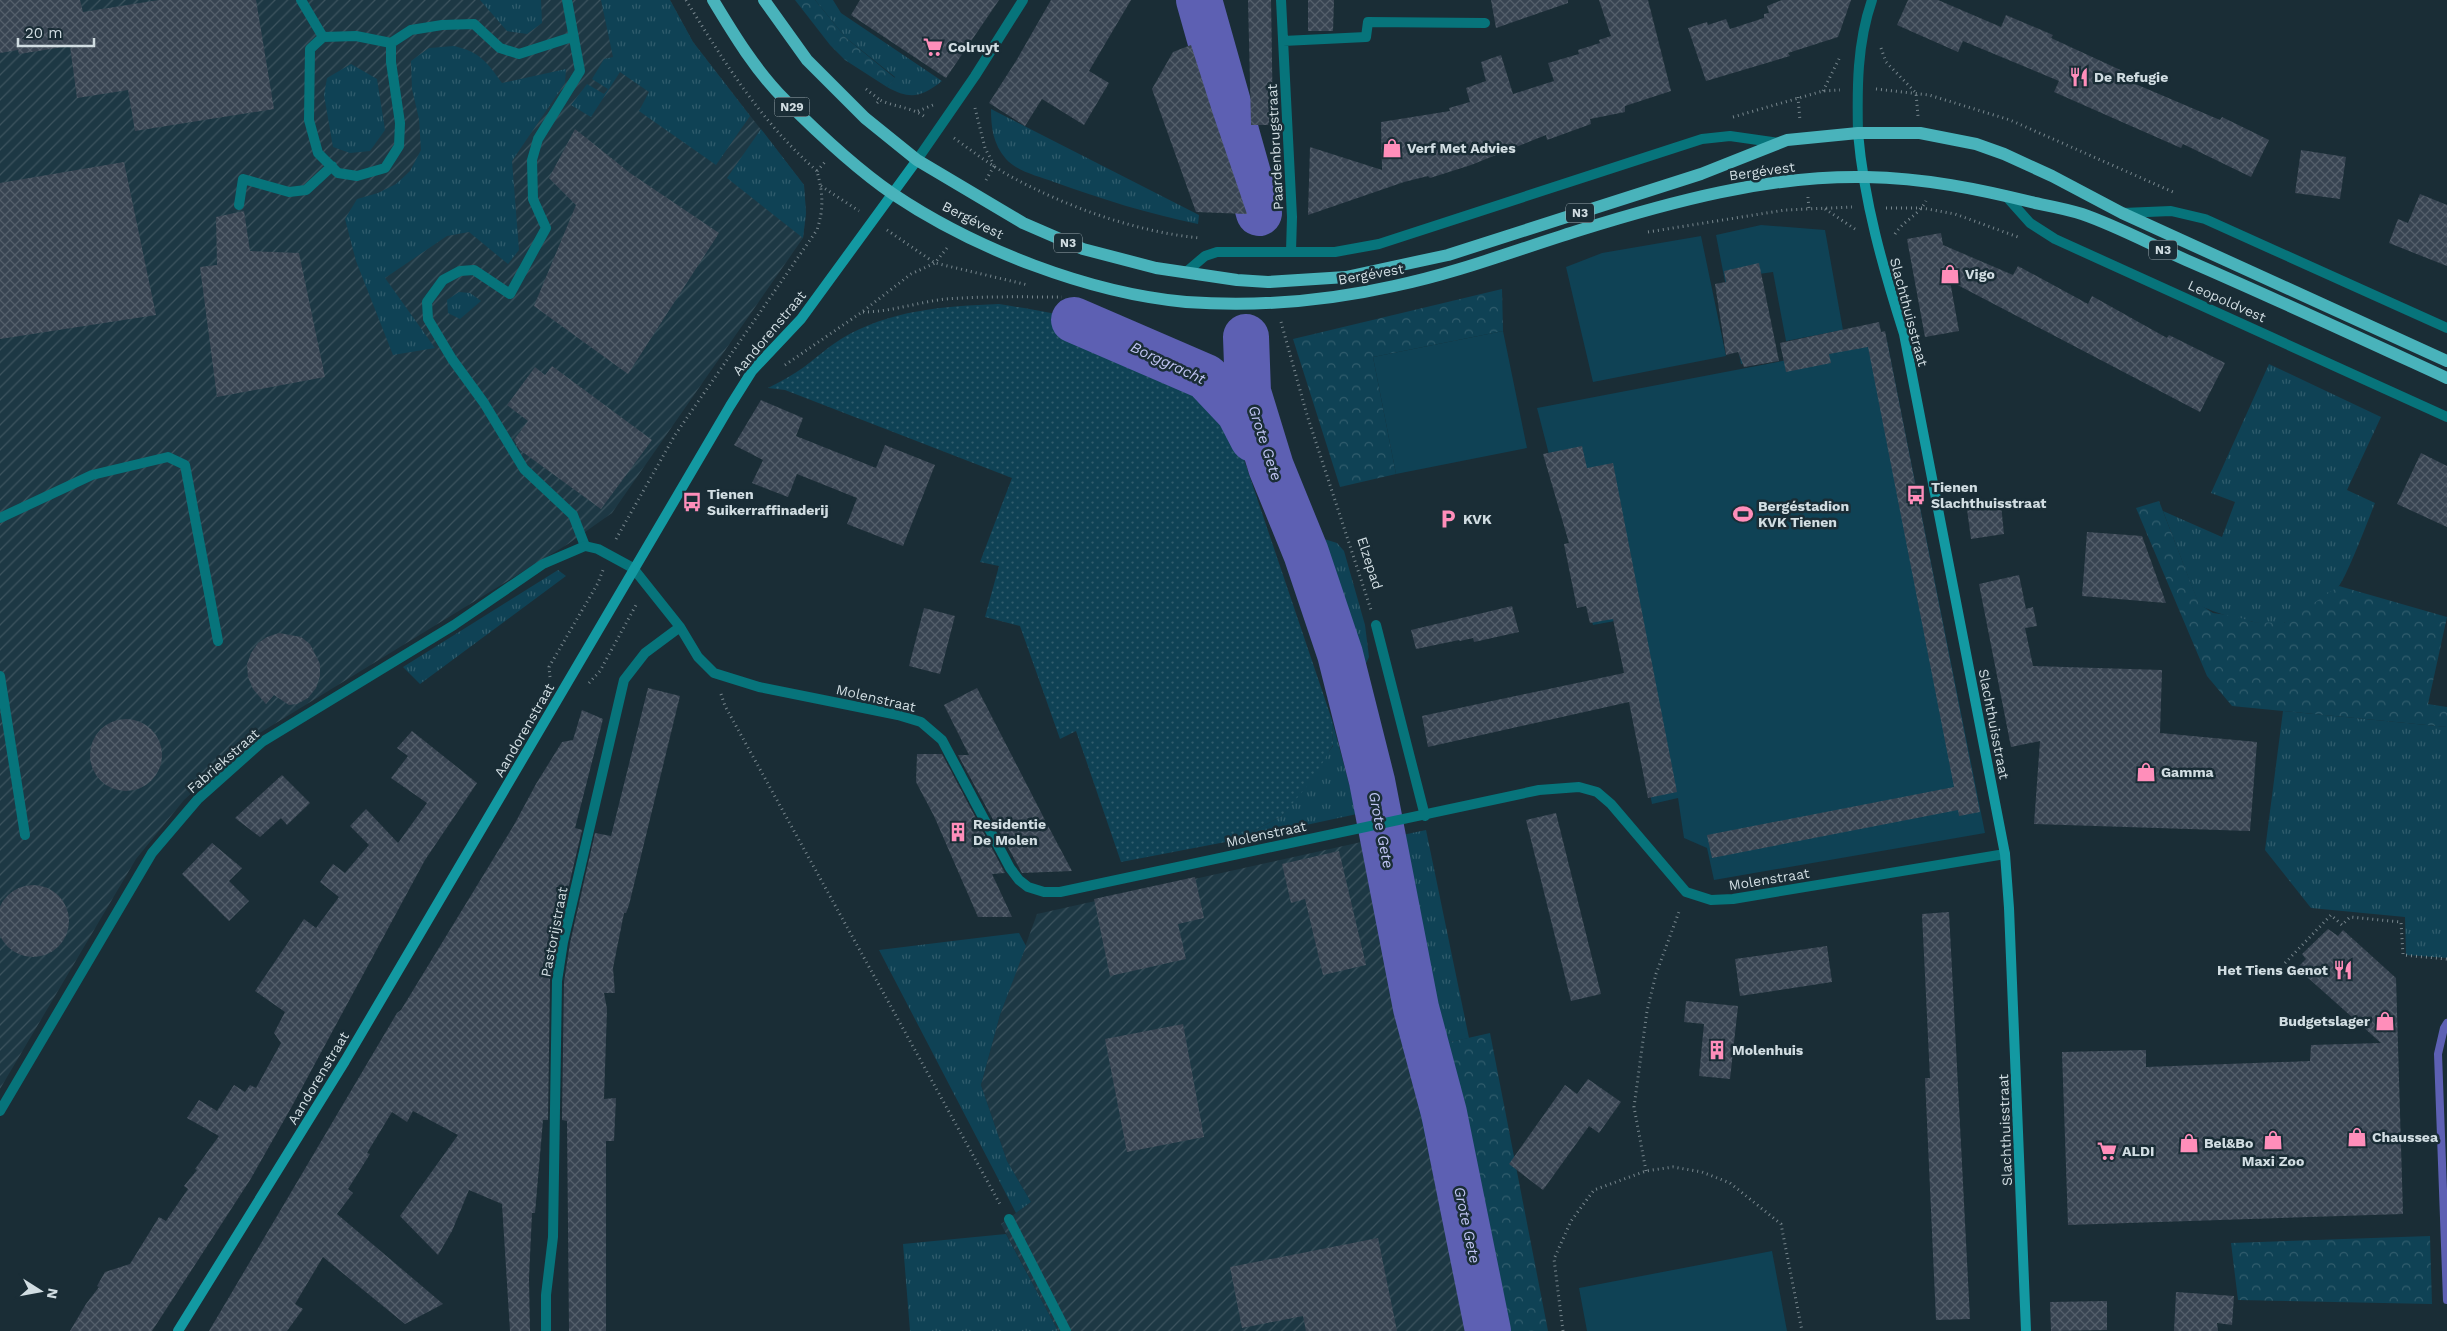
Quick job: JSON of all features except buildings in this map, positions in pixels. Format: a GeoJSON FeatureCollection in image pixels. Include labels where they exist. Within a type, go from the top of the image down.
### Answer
{"type":"FeatureCollection","features":[{"type":"Feature","properties":{"kind":"main road","name":"N29"},"geometry":{"type":"LineString","coordinates":[[713,0],[741,47],[782,98],[837,149],[893,194]]}},
{"type":"Feature","properties":{"kind":"main road","name":"Bergévest"},"geometry":{"type":"LineString","coordinates":[[764,0],[807,60],[865,118],[917,160],[992,207],[1023,223],[1083,249],[1119,260],[1185,273],[1237,280],[1298,282],[1346,277],[1398,267],[1448,255],[1701,174],[1787,140],[1858,133]]}},
{"type":"Feature","properties":{"kind":"main road","name":"N3"},"geometry":{"type":"LineString","coordinates":[[1858,133],[1920,133],[1976,144],[2004,154],[2052,176],[2122,213],[2447,361]]}},
{"type":"Feature","properties":{"kind":"main road","name":"Slachthuisstraat"},"geometry":{"type":"LineString","coordinates":[[1858,133],[1862,177],[1880,256],[1904,334],[2005,854],[2009,908],[2026,1331]]}},
{"type":"Feature","properties":{"kind":"main road","name":"Aandorenstraat"},"geometry":{"type":"LineString","coordinates":[[178,1331],[344,1061],[703,449],[752,371],[801,319],[917,160]]}},
{"type":"Feature","properties":{"kind":"main road","name":"Bergévest"},"geometry":{"type":"LineString","coordinates":[[893,194],[974,239],[1051,272],[1124,291],[1172,300],[1234,304],[1270,303],[1394,287],[1524,250],[1604,224],[1725,192],[1792,181],[1862,177]]}},
{"type":"Feature","properties":{"kind":"main road","name":"Leopoldvest"},"geometry":{"type":"LineString","coordinates":[[1862,177],[1925,180],[2005,195],[2082,214],[2447,378]]}},
{"type":"Feature","properties":{"kind":"street"},"geometry":{"type":"LineString","coordinates":[[301,0],[323,37]]}},
{"type":"Feature","properties":{"kind":"street"},"geometry":{"type":"LineString","coordinates":[[567,0],[572,37],[580,71],[538,139],[532,160],[533,199],[546,228],[510,294],[474,270],[460,271],[443,280],[427,302],[428,319],[452,359],[484,403],[524,469],[573,515],[585,546],[633,568]]}},
{"type":"Feature","properties":{"kind":"street"},"geometry":{"type":"LineString","coordinates":[[917,160],[975,76],[1023,0]]}},
{"type":"Feature","properties":{"kind":"street","name":"Paardenbrugstraat"},"geometry":{"type":"LineString","coordinates":[[1281,0],[1292,217],[1291,251]]}},
{"type":"Feature","properties":{"kind":"street"},"geometry":{"type":"LineString","coordinates":[[1858,133],[1858,75],[1862,43],[1872,0]]}},
{"type":"Feature","properties":{"kind":"street"},"geometry":{"type":"LineString","coordinates":[[1283,41],[1366,37],[1368,22],[1485,23]]}},
{"type":"Feature","properties":{"kind":"street"},"geometry":{"type":"LineString","coordinates":[[391,43],[393,80],[400,123],[399,146],[385,168],[357,176],[338,174],[318,153],[309,120],[310,49],[323,37],[356,36],[391,43],[411,30],[474,24],[500,48],[519,54],[572,37]]}},
{"type":"Feature","properties":{"kind":"street","name":"Bergévest"},"geometry":{"type":"LineString","coordinates":[[1185,273],[1205,256],[1217,252],[1335,252],[1400,239],[1702,139],[1730,136],[1780,143]]}},
{"type":"Feature","properties":{"kind":"street"},"geometry":{"type":"LineString","coordinates":[[239,205],[242,180],[289,192],[306,190],[332,166]]}},
{"type":"Feature","properties":{"kind":"street","name":"Leopoldvest"},"geometry":{"type":"LineString","coordinates":[[2005,195],[2030,223],[2055,240],[2447,417]]}},
{"type":"Feature","properties":{"kind":"street"},"geometry":{"type":"LineString","coordinates":[[2122,213],[2171,211],[2205,219],[2447,328]]}},
{"type":"Feature","properties":{"kind":"street"},"geometry":{"type":"LineString","coordinates":[[0,518],[92,475],[168,456],[185,465],[218,641]]}},
{"type":"Feature","properties":{"kind":"street","name":"Fabriekstraat"},"geometry":{"type":"LineString","coordinates":[[0,1111],[152,853],[198,800],[262,742],[454,625],[543,564],[585,546]]}},
{"type":"Feature","properties":{"kind":"street","name":"Molenstraat"},"geometry":{"type":"LineString","coordinates":[[633,568],[680,627],[698,657],[714,673],[759,687],[898,715],[921,722],[942,740],[1010,868],[1028,887],[1044,892],[1060,892],[1403,819],[1425,816],[1539,790],[1579,787],[1597,792],[1611,804],[1686,892],[1711,900],[1733,899],[2005,854]]}},
{"type":"Feature","properties":{"kind":"street"},"geometry":{"type":"LineString","coordinates":[[1376,625],[1425,816]]}},
{"type":"Feature","properties":{"kind":"street","name":"Pastorijstraat"},"geometry":{"type":"LineString","coordinates":[[546,1331],[546,1295],[553,1236],[558,981],[563,942],[624,680],[644,653],[680,627]]}},
{"type":"Feature","properties":{"kind":"street"},"geometry":{"type":"LineString","coordinates":[[0,676],[25,834]]}},
{"type":"Feature","properties":{"kind":"street"},"geometry":{"type":"LineString","coordinates":[[1009,1219],[1066,1331]]}},
{"type":"Feature","properties":{"kind":"path"},"geometry":{"type":"LineString","coordinates":[[1880,45],[1886,62],[1916,93],[1920,133]]}},
{"type":"Feature","properties":{"kind":"path"},"geometry":{"type":"LineString","coordinates":[[975,76],[975,112],[985,148],[994,166]]}},
{"type":"Feature","properties":{"kind":"path"},"geometry":{"type":"LineString","coordinates":[[865,118],[880,100],[917,111],[994,166],[1053,198],[1155,230],[1205,238]]}},
{"type":"Feature","properties":{"kind":"path"},"geometry":{"type":"LineString","coordinates":[[552,708],[549,667],[598,583],[608,555],[675,435],[817,230],[823,211],[821,186],[817,171]]}},
{"type":"Feature","properties":{"kind":"path"},"geometry":{"type":"LineString","coordinates":[[1880,256],[1901,224],[1922,208],[1927,199],[1925,180]]}},
{"type":"Feature","properties":{"kind":"path"},"geometry":{"type":"LineString","coordinates":[[780,368],[862,312],[911,274],[935,263],[1029,286]]}},
{"type":"Feature","properties":{"kind":"path"},"geometry":{"type":"LineString","coordinates":[[862,312],[885,312],[945,299],[1004,296],[1067,296],[1058,293]]}},
{"type":"Feature","properties":{"kind":"path","name":"Elzepad"},"geometry":{"type":"LineString","coordinates":[[1281,322],[1307,415],[1376,625]]}},
{"type":"Feature","properties":{"kind":"path"},"geometry":{"type":"LineString","coordinates":[[714,673],[725,706],[1009,1219]]}},
{"type":"Feature","properties":{"kind":"path"},"geometry":{"type":"LineString","coordinates":[[1646,1171],[1634,1107],[1640,1059],[1647,1011],[1656,974],[1686,892]]}},
{"type":"Feature","properties":{"kind":"path"},"geometry":{"type":"LineString","coordinates":[[2285,963],[2330,914],[2342,925],[2350,917],[2400,922],[2403,955],[2447,959]]}},
{"type":"Feature","properties":{"kind":"path"},"geometry":{"type":"LineString","coordinates":[[1563,1331],[1554,1259],[1571,1221],[1594,1190],[1646,1171],[1673,1167],[1702,1172],[1730,1183],[1781,1224],[1802,1331]]}},
{"type":"Feature","properties":{"kind":"shaded area"},"geometry":{"type":"Polygon","coordinates":[[[0,0],[670,0],[693,42],[804,185],[806,213],[803,238],[612,513],[568,544],[253,737],[184,800],[136,859],[0,1089],[0,0]]]}},
{"type":"Feature","properties":{"kind":"shaded area"},"geometry":{"type":"Polygon","coordinates":[[[1366,841],[1408,1059],[1456,1275],[1466,1331],[1058,1331],[1001,1224],[1031,1202],[1007,1161],[981,1085],[1000,1015],[1037,914],[1366,841]]]}},
{"type":"Feature","properties":{"kind":"green space"},"geometry":{"type":"Polygon","coordinates":[[[480,0],[541,0],[542,23],[527,34],[507,31],[480,0]]]}},
{"type":"Feature","properties":{"kind":"green space"},"geometry":{"type":"Polygon","coordinates":[[[601,0],[670,0],[693,42],[750,116],[716,165],[639,111],[649,92],[620,72],[591,117],[571,105],[587,84],[604,94],[608,89],[592,79],[604,59],[613,57],[601,0]]]}},
{"type":"Feature","properties":{"kind":"green space"},"geometry":{"type":"Polygon","coordinates":[[[795,0],[815,0],[846,38],[895,78],[887,87],[845,60],[830,45],[795,0]]]}},
{"type":"Feature","properties":{"kind":"green space"},"geometry":{"type":"Polygon","coordinates":[[[815,0],[833,0],[841,13],[942,81],[928,91],[916,95],[902,94],[887,87],[895,77],[846,38],[815,0]]]}},
{"type":"Feature","properties":{"kind":"green space"},"geometry":{"type":"Polygon","coordinates":[[[454,46],[477,55],[492,69],[502,83],[566,69],[565,83],[512,161],[519,250],[508,264],[469,232],[447,236],[385,278],[435,348],[393,355],[356,261],[345,219],[357,199],[378,193],[396,184],[410,171],[421,150],[419,119],[412,89],[411,61],[429,48],[454,46]]]}},
{"type":"Feature","properties":{"kind":"green space"},"geometry":{"type":"Polygon","coordinates":[[[351,64],[377,79],[385,130],[370,151],[350,153],[333,147],[324,95],[327,78],[351,64]]]}},
{"type":"Feature","properties":{"kind":"green space"},"geometry":{"type":"Polygon","coordinates":[[[991,109],[1199,215],[1198,224],[1161,216],[1107,200],[1035,176],[1016,167],[1006,159],[998,147],[992,129],[991,109]]]}},
{"type":"Feature","properties":{"kind":"green space"},"geometry":{"type":"Polygon","coordinates":[[[761,129],[804,185],[806,213],[803,238],[727,178],[761,129]]]}},
{"type":"Feature","properties":{"kind":"green space"},"geometry":{"type":"Polygon","coordinates":[[[1761,225],[1825,230],[1843,330],[1786,341],[1773,272],[1759,274],[1775,358],[1741,364],[1716,235],[1761,225]]]}},
{"type":"Feature","properties":{"kind":"green space"},"geometry":{"type":"Polygon","coordinates":[[[1701,236],[1726,356],[1593,382],[1566,267],[1602,253],[1701,236]]]}},
{"type":"Feature","properties":{"kind":"green space"},"geometry":{"type":"Polygon","coordinates":[[[1502,289],[1503,331],[1373,357],[1396,474],[1340,487],[1293,339],[1502,289]]]}},
{"type":"Feature","properties":{"kind":"green space"},"geometry":{"type":"Polygon","coordinates":[[[459,292],[470,293],[481,301],[460,319],[448,313],[447,300],[459,292]]]}},
{"type":"Feature","properties":{"kind":"green space"},"geometry":{"type":"Polygon","coordinates":[[[999,304],[1091,322],[1143,341],[1147,362],[1156,370],[1213,398],[1232,424],[1332,720],[1333,745],[1313,779],[1282,816],[1236,840],[1121,862],[1076,731],[1060,739],[1020,626],[985,617],[999,566],[980,562],[1012,478],[785,390],[768,388],[800,370],[841,339],[859,329],[878,322],[917,311],[937,308],[999,304]]]}},
{"type":"Feature","properties":{"kind":"green space"},"geometry":{"type":"Polygon","coordinates":[[[1503,331],[1527,448],[1396,474],[1373,357],[1503,331]]]}},
{"type":"Feature","properties":{"kind":"green space","name":"Bergéstadion KVK Tienen"},"geometry":{"type":"Polygon","coordinates":[[[1887,341],[1985,833],[1714,880],[1707,848],[1684,838],[1678,798],[1652,804],[1615,621],[1593,625],[1537,408],[1887,341]]]}},
{"type":"Feature","properties":{"kind":"green space"},"geometry":{"type":"Polygon","coordinates":[[[2269,364],[2381,417],[2347,490],[2375,503],[2342,582],[2334,590],[2288,621],[2276,624],[2253,622],[2216,612],[2199,605],[2163,511],[2222,537],[2235,502],[2211,493],[2269,364]]]}},
{"type":"Feature","properties":{"kind":"green space"},"geometry":{"type":"Polygon","coordinates":[[[2159,501],[2199,604],[2213,613],[2235,616],[2253,622],[2284,623],[2339,586],[2447,617],[2428,704],[2447,707],[2447,727],[2232,706],[2207,676],[2136,508],[2159,501]]]}},
{"type":"Feature","properties":{"kind":"green space"},"geometry":{"type":"Polygon","coordinates":[[[1324,539],[1337,543],[1344,551],[1365,625],[1369,657],[1359,678],[1342,625],[1324,539]]]}},
{"type":"Feature","properties":{"kind":"green space"},"geometry":{"type":"Polygon","coordinates":[[[558,570],[566,576],[420,684],[403,667],[558,570]]]}},
{"type":"Feature","properties":{"kind":"green space"},"geometry":{"type":"Polygon","coordinates":[[[2283,711],[2447,727],[2447,958],[2406,955],[2405,917],[2311,908],[2265,850],[2283,711]]]}},
{"type":"Feature","properties":{"kind":"green space"},"geometry":{"type":"Polygon","coordinates":[[[1332,720],[1357,814],[1236,840],[1282,816],[1333,746],[1332,720]]]}},
{"type":"Feature","properties":{"kind":"green space"},"geometry":{"type":"Polygon","coordinates":[[[1426,830],[1469,1038],[1446,1043],[1449,1056],[1439,1058],[1393,837],[1426,830]]]}},
{"type":"Feature","properties":{"kind":"green space"},"geometry":{"type":"Polygon","coordinates":[[[1019,933],[1026,946],[1000,1015],[981,1085],[1007,1161],[1031,1202],[1016,1213],[879,950],[1019,933]]]}},
{"type":"Feature","properties":{"kind":"green space"},"geometry":{"type":"Polygon","coordinates":[[[1490,1033],[1548,1331],[1466,1331],[1456,1275],[1408,1059],[1448,1056],[1446,1043],[1490,1033]]]}},
{"type":"Feature","properties":{"kind":"green space"},"geometry":{"type":"Polygon","coordinates":[[[1006,1234],[1058,1331],[910,1331],[903,1244],[1006,1234]]]}},
{"type":"Feature","properties":{"kind":"green space"},"geometry":{"type":"Polygon","coordinates":[[[2430,1236],[2432,1304],[2238,1300],[2231,1243],[2430,1236]]]}},
{"type":"Feature","properties":{"kind":"green space"},"geometry":{"type":"Polygon","coordinates":[[[1772,1251],[1787,1331],[1587,1331],[1579,1288],[1772,1251]]]}},
{"type":"Feature","properties":{"kind":"waterway","name":"Grote Gete"},"geometry":{"type":"LineString","coordinates":[[1199,0],[1259,213]]}},
{"type":"Feature","properties":{"kind":"waterway","name":"Borggracht"},"geometry":{"type":"LineString","coordinates":[[1074,320],[1206,377],[1239,412],[1253,439]]}},
{"type":"Feature","properties":{"kind":"waterway","name":"Grote Gete"},"geometry":{"type":"LineString","coordinates":[[1246,337],[1248,392],[1271,467],[1306,553],[1340,654],[1372,781],[1416,1008],[1444,1113],[1488,1331]]}},
{"type":"Feature","properties":{"kind":"waterway"},"geometry":{"type":"LineString","coordinates":[[2447,1023],[2438,1054],[2447,1300]]}},
{"type":"Feature","properties":{"kind":"place","name":"Colruyt"},"geometry":{"type":"Point","coordinates":[933,47]}},
{"type":"Feature","properties":{"kind":"place","name":"De Refugie"},"geometry":{"type":"Point","coordinates":[2079,77]}},
{"type":"Feature","properties":{"kind":"place","name":"Verf Met Advies"},"geometry":{"type":"Point","coordinates":[1392,148]}},
{"type":"Feature","properties":{"kind":"place","name":"Vigo"},"geometry":{"type":"Point","coordinates":[1950,274]}},
{"type":"Feature","properties":{"kind":"place","name":"Tienen Slachthuisstraat"},"geometry":{"type":"Point","coordinates":[1916,495]}},
{"type":"Feature","properties":{"kind":"place","name":"Tienen Suikerraffinaderij"},"geometry":{"type":"Point","coordinates":[692,502]}},
{"type":"Feature","properties":{"kind":"place","name":"Bergéstadion KVK Tienen"},"geometry":{"type":"Point","coordinates":[1743,514]}},
{"type":"Feature","properties":{"kind":"place","name":"KVK"},"geometry":{"type":"Point","coordinates":[1448,519]}},
{"type":"Feature","properties":{"kind":"place","name":"Gamma"},"geometry":{"type":"Point","coordinates":[2146,772]}},
{"type":"Feature","properties":{"kind":"place","name":"Residentie De Molen"},"geometry":{"type":"Point","coordinates":[958,832]}},
{"type":"Feature","properties":{"kind":"place","name":"Het Tiens Genot"},"geometry":{"type":"Point","coordinates":[2343,970]}},
{"type":"Feature","properties":{"kind":"place","name":"Budgetslager"},"geometry":{"type":"Point","coordinates":[2385,1021]}},
{"type":"Feature","properties":{"kind":"place","name":"Molenhuis"},"geometry":{"type":"Point","coordinates":[1717,1050]}},
{"type":"Feature","properties":{"kind":"place","name":"Chaussea"},"geometry":{"type":"Point","coordinates":[2357,1137]}},
{"type":"Feature","properties":{"kind":"place","name":"Maxi Zoo"},"geometry":{"type":"Point","coordinates":[2273,1140]}},
{"type":"Feature","properties":{"kind":"place","name":"Bel&Bo"},"geometry":{"type":"Point","coordinates":[2189,1143]}},
{"type":"Feature","properties":{"kind":"place","name":"ALDI"},"geometry":{"type":"Point","coordinates":[2107,1151]}}]}
